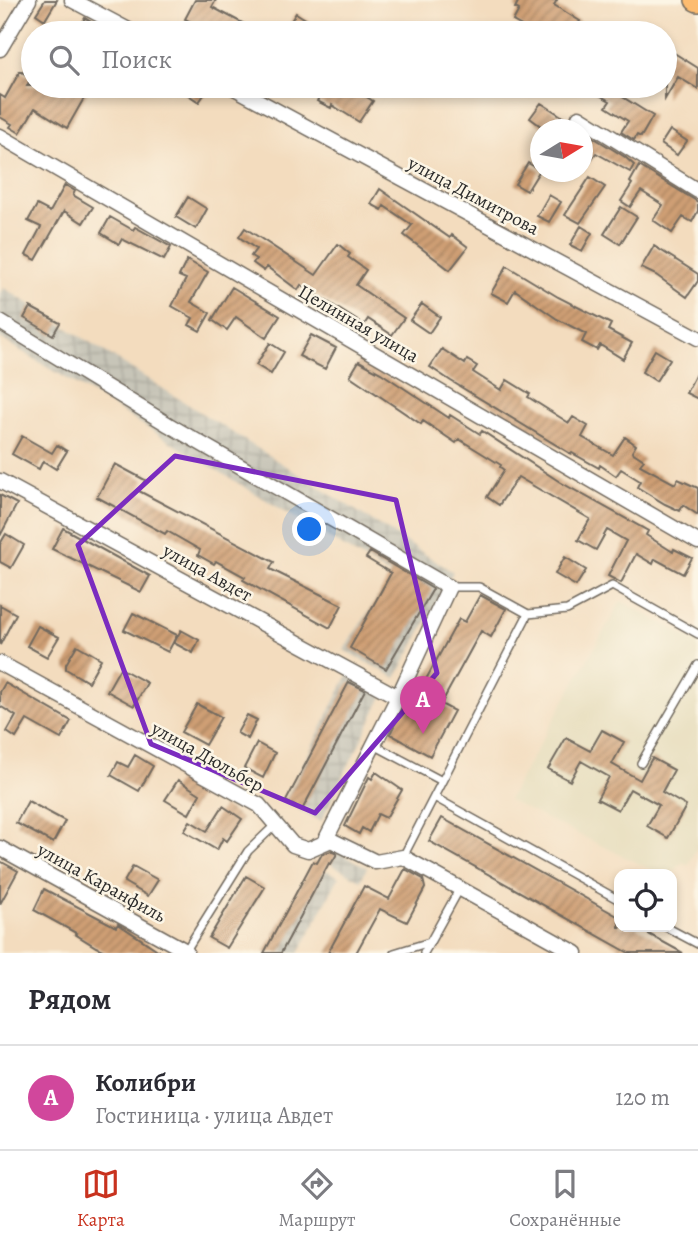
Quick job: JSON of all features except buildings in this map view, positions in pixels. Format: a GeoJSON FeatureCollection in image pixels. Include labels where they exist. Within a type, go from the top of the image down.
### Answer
{"type":"FeatureCollection","features":[{"type":"Feature","properties":{"kind":"street"},"geometry":{"type":"LineString","coordinates":[[0,49],[29,0]]}},
{"type":"Feature","properties":{"kind":"street"},"geometry":{"type":"LineString","coordinates":[[72,0],[111,21]]}},
{"type":"Feature","properties":{"kind":"street","name":"улица Димитрова"},"geometry":{"type":"LineString","coordinates":[[253,98],[698,338]]}},
{"type":"Feature","properties":{"kind":"street"},"geometry":{"type":"LineString","coordinates":[[579,117],[698,191]]}},
{"type":"Feature","properties":{"kind":"street","name":"Целинная улица"},"geometry":{"type":"LineString","coordinates":[[0,136],[698,542]]}},
{"type":"Feature","properties":{"kind":"street"},"geometry":{"type":"LineString","coordinates":[[0,322],[169,425],[449,587],[398,697],[327,837],[376,862],[403,857],[576,953]]}},
{"type":"Feature","properties":{"kind":"street","name":"улица Авдет"},"geometry":{"type":"LineString","coordinates":[[0,481],[398,697]]}},
{"type":"Feature","properties":{"kind":"street","name":"улица Дюльбер"},"geometry":{"type":"LineString","coordinates":[[0,663],[259,805],[293,845],[308,849],[331,840]]}},
{"type":"Feature","properties":{"kind":"street","name":"улица Каранфиль"},"geometry":{"type":"LineString","coordinates":[[0,848],[185,952]]}},
{"type":"Feature","properties":{"kind":"lane"},"geometry":{"type":"LineString","coordinates":[[449,587],[479,587],[527,614],[567,610],[612,586],[698,634]]}},
{"type":"Feature","properties":{"kind":"lane"},"geometry":{"type":"LineString","coordinates":[[403,857],[527,614]]}},
{"type":"Feature","properties":{"kind":"lane"},"geometry":{"type":"LineString","coordinates":[[641,763],[698,665]]}},
{"type":"Feature","properties":{"kind":"lane"},"geometry":{"type":"LineString","coordinates":[[374,746],[442,781]]}},
{"type":"Feature","properties":{"kind":"lane"},"geometry":{"type":"LineString","coordinates":[[434,797],[614,898]]}},
{"type":"Feature","properties":{"kind":"lane"},"geometry":{"type":"LineString","coordinates":[[185,952],[248,850],[275,825]]}},
{"type":"Feature","properties":{"kind":"lane"},"geometry":{"type":"LineString","coordinates":[[424,953],[460,887]]}},
{"type":"Feature","properties":{"kind":"lane"},"geometry":{"type":"LineString","coordinates":[[675,932],[698,944]]}},
{"type":"Feature","properties":{"kind":"lane"},"geometry":{"type":"LineString","coordinates":[[394,953],[430,942]]}},
{"type":"Feature","properties":{"kind":"highlighted area"},"geometry":{"type":"Polygon","coordinates":[[[175,456],[396,500],[437,673],[315,813],[151,744],[78,545],[175,456]]]}},
{"type":"Feature","properties":{"kind":"shaded area"},"geometry":{"type":"Polygon","coordinates":[[[4,288],[453,572],[396,678],[344,650],[391,576],[0,338],[0,293],[4,288]]]}},
{"type":"Feature","properties":{"kind":"shaded area"},"geometry":{"type":"Polygon","coordinates":[[[621,601],[698,643],[698,846],[688,865],[683,862],[676,869],[650,869],[508,800],[621,601]]]}},
{"type":"Feature","properties":{"kind":"shaded area"},"geometry":{"type":"Polygon","coordinates":[[[348,675],[384,694],[321,821],[284,802],[348,675]]]}},
{"type":"Feature","properties":{"kind":"shaded area"},"geometry":{"type":"Polygon","coordinates":[[[328,847],[367,867],[361,880],[321,859],[328,847]]]}},
{"type":"Feature","properties":{"kind":"shaded area"},"geometry":{"type":"Polygon","coordinates":[[[313,863],[339,877],[299,953],[264,953],[313,863]]]}},
{"type":"Feature","properties":{"kind":"place","name":"Колибри"},"geometry":{"type":"Point","coordinates":[423,734]}}]}
